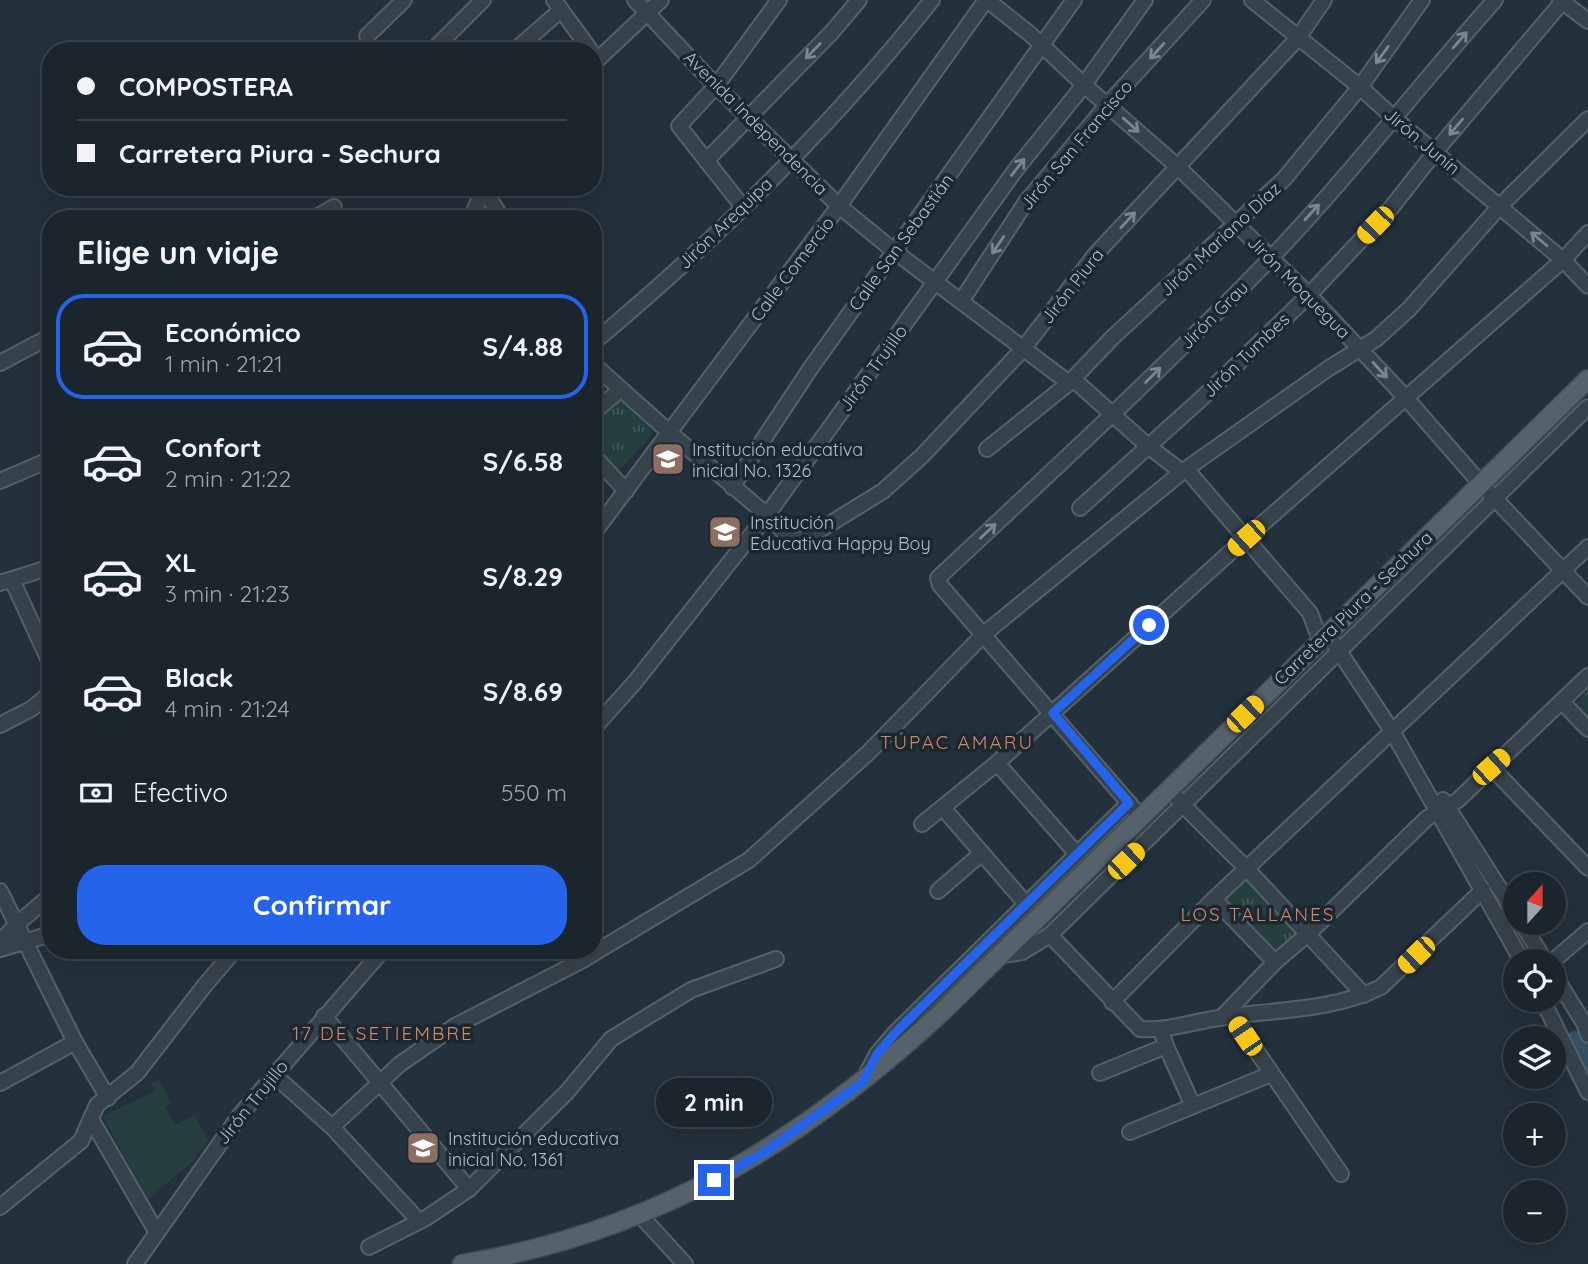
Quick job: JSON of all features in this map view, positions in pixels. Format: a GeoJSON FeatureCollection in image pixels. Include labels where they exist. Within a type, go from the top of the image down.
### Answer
{"type":"FeatureCollection","features":[{"type":"Feature","properties":{"kind":"main road","name":"Carretera Piura - Sechura"},"geometry":{"type":"LineString","coordinates":[[463,1264],[533,1250],[640,1214],[699,1188],[765,1152],[863,1082],[916,1036],[999,956],[1135,810],[1170,788],[1588,379]]}},
{"type":"Feature","properties":{"kind":"street"},"geometry":{"type":"LineString","coordinates":[[367,36],[404,0]]}},
{"type":"Feature","properties":{"kind":"street"},"geometry":{"type":"LineString","coordinates":[[441,42],[483,0]]}},
{"type":"Feature","properties":{"kind":"street","name":"Avenida Independencia"},"geometry":{"type":"LineString","coordinates":[[635,0],[716,86],[839,206],[1023,349],[1071,381],[1148,446],[1184,470],[1328,633]]}},
{"type":"Feature","properties":{"kind":"street"},"geometry":{"type":"LineString","coordinates":[[602,50],[661,0]]}},
{"type":"Feature","properties":{"kind":"street"},"geometry":{"type":"LineString","coordinates":[[743,207],[679,126],[716,86],[779,0]]}},
{"type":"Feature","properties":{"kind":"street"},"geometry":{"type":"LineString","coordinates":[[706,161],[832,32],[859,0]]}},
{"type":"Feature","properties":{"kind":"street","name":"Jirón Arequipa"},"geometry":{"type":"LineString","coordinates":[[602,336],[648,298],[791,160],[932,0]]}},
{"type":"Feature","properties":{"kind":"street","name":"Jirón Moquegua"},"geometry":{"type":"LineString","coordinates":[[986,0],[1042,45],[1177,166],[1309,295],[1588,597]]}},
{"type":"Feature","properties":{"kind":"street","name":"Calle Comercio"},"geometry":{"type":"LineString","coordinates":[[602,523],[839,206],[986,0]]}},
{"type":"Feature","properties":{"kind":"street","name":"Calle San Sebastián"},"geometry":{"type":"LineString","coordinates":[[733,487],[810,369],[1074,0]]}},
{"type":"Feature","properties":{"kind":"street","name":"Jirón Trujillo"},"geometry":{"type":"LineString","coordinates":[[602,719],[635,682],[767,515],[1017,168],[1145,0]]}},
{"type":"Feature","properties":{"kind":"street","name":"Jirón San Francisco"},"geometry":{"type":"LineString","coordinates":[[961,300],[1026,202],[1108,104],[1203,0]]}},
{"type":"Feature","properties":{"kind":"street","name":"Jirón Junín"},"geometry":{"type":"LineString","coordinates":[[1252,0],[1360,86],[1395,119],[1563,260],[1588,286]]}},
{"type":"Feature","properties":{"kind":"street","name":"Jirón Piura"},"geometry":{"type":"LineString","coordinates":[[767,515],[793,541],[807,538],[883,491],[922,456],[1023,349],[1095,255],[1298,38],[1324,0]]}},
{"type":"Feature","properties":{"kind":"street","name":"Jirón Mariano Díaz"},"geometry":{"type":"LineString","coordinates":[[987,449],[1071,381],[1114,337],[1237,225],[1284,178],[1360,86],[1422,0]]}},
{"type":"Feature","properties":{"kind":"street","name":"Jirón Grau"},"geometry":{"type":"LineString","coordinates":[[984,634],[940,585],[938,578],[1112,415],[1271,258],[1395,119],[1495,0]]}},
{"type":"Feature","properties":{"kind":"street"},"geometry":{"type":"LineString","coordinates":[[1562,1],[1588,20]]}},
{"type":"Feature","properties":{"kind":"street","name":"Jirón Tumbes"},"geometry":{"type":"LineString","coordinates":[[1080,508],[1309,295],[1391,208],[1562,1]]}},
{"type":"Feature","properties":{"kind":"street"},"geometry":{"type":"LineString","coordinates":[[522,42],[558,3],[584,42]]}},
{"type":"Feature","properties":{"kind":"street"},"geometry":{"type":"LineString","coordinates":[[602,948],[749,860],[868,753],[984,634],[1184,470],[1329,368],[1376,339],[1409,309],[1500,206],[1588,119]]}},
{"type":"Feature","properties":{"kind":"street"},"geometry":{"type":"LineString","coordinates":[[329,210],[334,207]]}},
{"type":"Feature","properties":{"kind":"street"},"geometry":{"type":"LineString","coordinates":[[922,824],[1053,713],[1246,538],[1563,260],[1588,233]]}},
{"type":"Feature","properties":{"kind":"street"},"geometry":{"type":"LineString","coordinates":[[0,363],[42,341]]}},
{"type":"Feature","properties":{"kind":"street"},"geometry":{"type":"LineString","coordinates":[[602,372],[767,515]]}},
{"type":"Feature","properties":{"kind":"street"},"geometry":{"type":"LineString","coordinates":[[602,405],[621,389]]}},
{"type":"Feature","properties":{"kind":"street"},"geometry":{"type":"LineString","coordinates":[[999,956],[1022,952],[1050,935],[1588,407]]}},
{"type":"Feature","properties":{"kind":"street"},"geometry":{"type":"LineString","coordinates":[[0,481],[42,463]]}},
{"type":"Feature","properties":{"kind":"street"},"geometry":{"type":"LineString","coordinates":[[602,465],[626,492]]}},
{"type":"Feature","properties":{"kind":"street"},"geometry":{"type":"LineString","coordinates":[[1112,1002],[1247,869],[1396,736],[1588,547]]}},
{"type":"Feature","properties":{"kind":"street"},"geometry":{"type":"LineString","coordinates":[[42,570],[6,582],[42,648]]}},
{"type":"Feature","properties":{"kind":"street","name":"Avenida Independencia"},"geometry":{"type":"LineString","coordinates":[[1310,614],[1328,633]]}},
{"type":"Feature","properties":{"kind":"street"},"geometry":{"type":"LineString","coordinates":[[1328,633],[1503,895]]}},
{"type":"Feature","properties":{"kind":"street"},"geometry":{"type":"LineString","coordinates":[[863,1082],[877,1054],[896,1032],[1077,854],[1135,810],[984,634]]}},
{"type":"Feature","properties":{"kind":"street"},"geometry":{"type":"LineString","coordinates":[[1227,1017],[1275,962],[1308,934],[1427,818],[1458,800],[1588,676]]}},
{"type":"Feature","properties":{"kind":"street"},"geometry":{"type":"LineString","coordinates":[[0,725],[42,700]]}},
{"type":"Feature","properties":{"kind":"street"},"geometry":{"type":"LineString","coordinates":[[1562,702],[1588,729]]}},
{"type":"Feature","properties":{"kind":"street"},"geometry":{"type":"LineString","coordinates":[[996,763],[1077,854]]}},
{"type":"Feature","properties":{"kind":"street"},"geometry":{"type":"LineString","coordinates":[[1491,767],[1588,868]]}},
{"type":"Feature","properties":{"kind":"street"},"geometry":{"type":"LineString","coordinates":[[1170,788],[1183,805],[1247,869],[1364,995]]}},
{"type":"Feature","properties":{"kind":"street"},"geometry":{"type":"LineString","coordinates":[[943,808],[1026,904]]}},
{"type":"Feature","properties":{"kind":"street"},"geometry":{"type":"LineString","coordinates":[[1443,808],[1515,949]]}},
{"type":"Feature","properties":{"kind":"street"},"geometry":{"type":"LineString","coordinates":[[938,891],[982,853]]}},
{"type":"Feature","properties":{"kind":"street"},"geometry":{"type":"LineString","coordinates":[[1050,935],[1140,1029],[1161,1030],[1227,1017],[1308,1009],[1364,995],[1381,987],[1483,890]]}},
{"type":"Feature","properties":{"kind":"street"},"geometry":{"type":"LineString","coordinates":[[0,891],[75,1042],[107,1098]]}},
{"type":"Feature","properties":{"kind":"street"},"geometry":{"type":"LineString","coordinates":[[1214,900],[1275,962]]}},
{"type":"Feature","properties":{"kind":"street"},"geometry":{"type":"LineString","coordinates":[[0,943],[42,903]]}},
{"type":"Feature","properties":{"kind":"street"},"geometry":{"type":"LineString","coordinates":[[1566,950],[1588,931]]}},
{"type":"Feature","properties":{"kind":"street"},"geometry":{"type":"LineString","coordinates":[[0,949],[42,937]]}},
{"type":"Feature","properties":{"kind":"street"},"geometry":{"type":"LineString","coordinates":[[0,1207],[81,1141],[97,1105],[137,1073],[227,959]]}},
{"type":"Feature","properties":{"kind":"street","name":"Jirón Trujillo"},"geometry":{"type":"LineString","coordinates":[[135,1264],[218,1143],[375,959]]}},
{"type":"Feature","properties":{"kind":"street"},"geometry":{"type":"LineString","coordinates":[[332,1128],[379,1081],[455,1026],[584,959]]}},
{"type":"Feature","properties":{"kind":"street"},"geometry":{"type":"LineString","coordinates":[[369,1247],[419,1221],[469,1189],[572,1086],[611,1039],[691,990],[776,959]]}},
{"type":"Feature","properties":{"kind":"street"},"geometry":{"type":"LineString","coordinates":[[1566,994],[1587,1027]]}},
{"type":"Feature","properties":{"kind":"street"},"geometry":{"type":"LineString","coordinates":[[1548,1012],[1588,1092]]}},
{"type":"Feature","properties":{"kind":"street"},"geometry":{"type":"LineString","coordinates":[[324,1016],[469,1189]]}},
{"type":"Feature","properties":{"kind":"street"},"geometry":{"type":"LineString","coordinates":[[1227,1017],[1271,1074],[1341,1174]]}},
{"type":"Feature","properties":{"kind":"street"},"geometry":{"type":"LineString","coordinates":[[1161,1030],[1193,1106]]}},
{"type":"Feature","properties":{"kind":"street"},"geometry":{"type":"LineString","coordinates":[[0,1083],[75,1042]]}},
{"type":"Feature","properties":{"kind":"street"},"geometry":{"type":"LineString","coordinates":[[1100,1073],[1166,1046]]}},
{"type":"Feature","properties":{"kind":"street"},"geometry":{"type":"LineString","coordinates":[[1130,1132],[1271,1074]]}},
{"type":"Feature","properties":{"kind":"street"},"geometry":{"type":"LineString","coordinates":[[274,1075],[332,1128],[419,1221]]}},
{"type":"Feature","properties":{"kind":"street"},"geometry":{"type":"LineString","coordinates":[[91,1119],[157,1233]]}},
{"type":"Feature","properties":{"kind":"street"},"geometry":{"type":"LineString","coordinates":[[640,1214],[685,1264]]}},
{"type":"Feature","properties":{"kind":"green space"},"geometry":{"type":"Polygon","coordinates":[[[618,400],[624,400],[653,433],[618,472],[602,457],[602,413],[618,400]]]}},
{"type":"Feature","properties":{"kind":"green space"},"geometry":{"type":"Polygon","coordinates":[[[1588,690],[1588,724],[1571,707],[1588,690]]]}},
{"type":"Feature","properties":{"kind":"green space"},"geometry":{"type":"Polygon","coordinates":[[[1248,875],[1299,929],[1273,955],[1222,902],[1248,875]]]}},
{"type":"Feature","properties":{"kind":"green space"},"geometry":{"type":"Polygon","coordinates":[[[159,1079],[171,1103],[165,1106],[175,1125],[195,1115],[208,1140],[194,1160],[146,1201],[103,1116],[155,1091],[151,1083],[159,1079]]]}},
{"type":"Feature","properties":{"kind":"waterway"},"geometry":{"type":"LineString","coordinates":[[1575,1040],[1588,1068]]}},
{"type":"Feature","properties":{"kind":"place","name":"Institución educativa inicial No. 1326"},"geometry":{"type":"Point","coordinates":[668,459]}},
{"type":"Feature","properties":{"kind":"place","name":"Institución Educativa Happy Boy"},"geometry":{"type":"Point","coordinates":[725,532]}},
{"type":"Feature","properties":{"kind":"place","name":"Institución educativa inicial No. 1361"},"geometry":{"type":"Point","coordinates":[423,1148]}},
{"type":"Feature","properties":{"kind":"district","name":"TÚPAC AMARU"},"geometry":{"type":"Point","coordinates":[957,742]}},
{"type":"Feature","properties":{"kind":"district","name":"LOS TALLANES"},"geometry":{"type":"Point","coordinates":[1258,914]}},
{"type":"Feature","properties":{"kind":"district","name":"17 DE SETIEMBRE"},"geometry":{"type":"Point","coordinates":[383,1033]}},
{"type":"Feature","properties":{"kind":"route"},"geometry":{"type":"LineString","coordinates":[[714,1180],[765,1152],[863,1082],[877,1054],[896,1032],[1129,803],[1053,713],[1149,625]]}}]}
